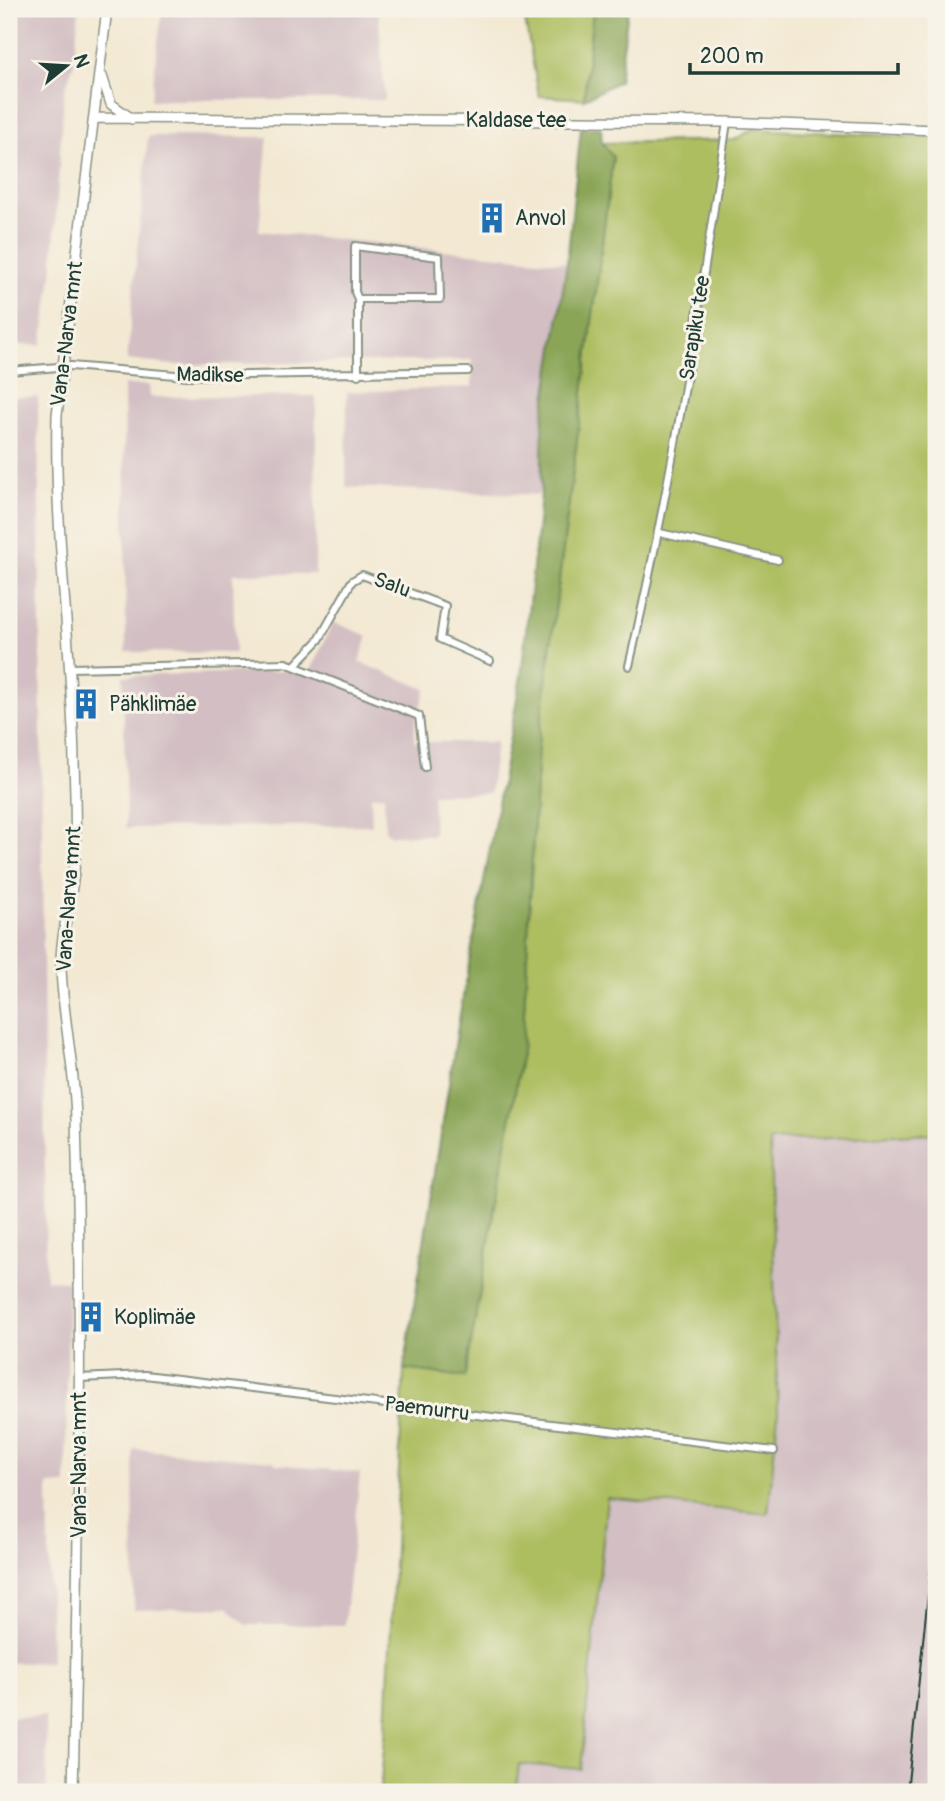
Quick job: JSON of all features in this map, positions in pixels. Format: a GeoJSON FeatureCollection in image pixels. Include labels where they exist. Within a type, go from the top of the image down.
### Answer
{"type":"FeatureCollection","features":[{"type":"Feature","properties":{"kind":"main road","name":"Vana-Narva mnt"},"geometry":{"type":"LineString","coordinates":[[73,1792],[79,1510],[76,1115],[61,965],[75,855],[70,668],[56,469],[63,367],[107,9]]}},
{"type":"Feature","properties":{"kind":"main road"},"geometry":{"type":"LineString","coordinates":[[100,70],[111,104],[134,120]]}},
{"type":"Feature","properties":{"kind":"main road","name":"Kaldase tee"},"geometry":{"type":"LineString","coordinates":[[95,118],[727,122],[936,130]]}},
{"type":"Feature","properties":{"kind":"street","name":"Sarapiku tee"},"geometry":{"type":"LineString","coordinates":[[629,666],[660,533],[727,122]]}},
{"type":"Feature","properties":{"kind":"street"},"geometry":{"type":"LineString","coordinates":[[358,299],[440,299],[439,257],[355,246],[358,375]]}},
{"type":"Feature","properties":{"kind":"street","name":"Madikse"},"geometry":{"type":"LineString","coordinates":[[9,371],[63,367],[187,376],[468,371]]}},
{"type":"Feature","properties":{"kind":"street"},"geometry":{"type":"LineString","coordinates":[[660,533],[778,560]]}},
{"type":"Feature","properties":{"kind":"street","name":"Salu"},"geometry":{"type":"LineString","coordinates":[[296,664],[319,640],[352,581],[362,575],[444,606],[440,639],[490,661]]}},
{"type":"Feature","properties":{"kind":"street"},"geometry":{"type":"LineString","coordinates":[[70,668],[296,664],[419,716],[425,767]]}},
{"type":"Feature","properties":{"kind":"street","name":"Paemurru"},"geometry":{"type":"LineString","coordinates":[[79,1378],[145,1375],[774,1451]]}},
{"type":"Feature","properties":{"kind":"shaded area"},"geometry":{"type":"Polygon","coordinates":[[[9,9],[79,9],[74,63],[64,92],[52,276],[42,345],[9,345],[9,9]]]}},
{"type":"Feature","properties":{"kind":"shaded area"},"geometry":{"type":"Polygon","coordinates":[[[162,9],[378,9],[385,100],[151,100],[162,9]]]}},
{"type":"Feature","properties":{"kind":"shaded area"},"geometry":{"type":"Polygon","coordinates":[[[148,136],[268,137],[259,231],[567,263],[543,419],[541,495],[346,487],[347,392],[472,387],[472,360],[173,365],[127,360],[148,136]]]}},
{"type":"Feature","properties":{"kind":"shaded area"},"geometry":{"type":"Polygon","coordinates":[[[124,385],[149,385],[150,397],[316,396],[315,574],[233,574],[235,653],[126,652],[124,385]]]}},
{"type":"Feature","properties":{"kind":"shaded area"},"geometry":{"type":"Polygon","coordinates":[[[9,397],[38,397],[46,1280],[68,1281],[66,1484],[48,1485],[51,1662],[9,1663],[9,397]]]}},
{"type":"Feature","properties":{"kind":"shaded area"},"geometry":{"type":"Polygon","coordinates":[[[333,622],[368,636],[359,662],[426,689],[415,724],[415,742],[496,742],[490,793],[432,794],[434,835],[391,835],[385,830],[384,795],[371,796],[372,825],[126,828],[123,676],[311,670],[333,622]]]}},
{"type":"Feature","properties":{"kind":"shaded area"},"geometry":{"type":"Polygon","coordinates":[[[936,1133],[936,1792],[516,1792],[519,1764],[581,1769],[607,1498],[768,1514],[778,1414],[770,1141],[936,1133]]]}},
{"type":"Feature","properties":{"kind":"shaded area"},"geometry":{"type":"Polygon","coordinates":[[[133,1449],[274,1461],[275,1464],[360,1473],[344,1625],[246,1625],[227,1607],[134,1610],[133,1449]]]}},
{"type":"Feature","properties":{"kind":"shaded area"},"geometry":{"type":"Polygon","coordinates":[[[9,1717],[46,1717],[47,1792],[9,1792],[9,1717]]]}},
{"type":"Feature","properties":{"kind":"green space"},"geometry":{"type":"Polygon","coordinates":[[[523,9],[593,9],[584,99],[539,96],[523,9]]]}},
{"type":"Feature","properties":{"kind":"green space"},"geometry":{"type":"Polygon","coordinates":[[[593,9],[628,9],[619,81],[584,99],[593,9]]]}},
{"type":"Feature","properties":{"kind":"green space"},"geometry":{"type":"Polygon","coordinates":[[[581,128],[601,128],[602,143],[613,157],[538,745],[522,1052],[465,1377],[404,1369],[460,1014],[521,676],[541,495],[543,419],[567,263],[581,128]]]}},
{"type":"Feature","properties":{"kind":"green space"},"geometry":{"type":"Polygon","coordinates":[[[753,129],[936,138],[936,1133],[770,1141],[778,1414],[768,1514],[607,1498],[581,1769],[519,1764],[516,1792],[380,1792],[386,1726],[404,1369],[465,1377],[522,1052],[538,745],[613,157],[602,143],[734,140],[753,129]]]}},
{"type":"Feature","properties":{"kind":"railway"},"geometry":{"type":"LineString","coordinates":[[907,1792],[936,1519]]}},
{"type":"Feature","properties":{"kind":"railway"},"geometry":{"type":"LineString","coordinates":[[934,1792],[936,1775]]}},
{"type":"Feature","properties":{"kind":"place","name":"Anvol"},"geometry":{"type":"Point","coordinates":[492,218]}},
{"type":"Feature","properties":{"kind":"place","name":"Pähklimäe"},"geometry":{"type":"Point","coordinates":[86,704]}},
{"type":"Feature","properties":{"kind":"place","name":"Koplimäe"},"geometry":{"type":"Point","coordinates":[91,1317]}}]}
